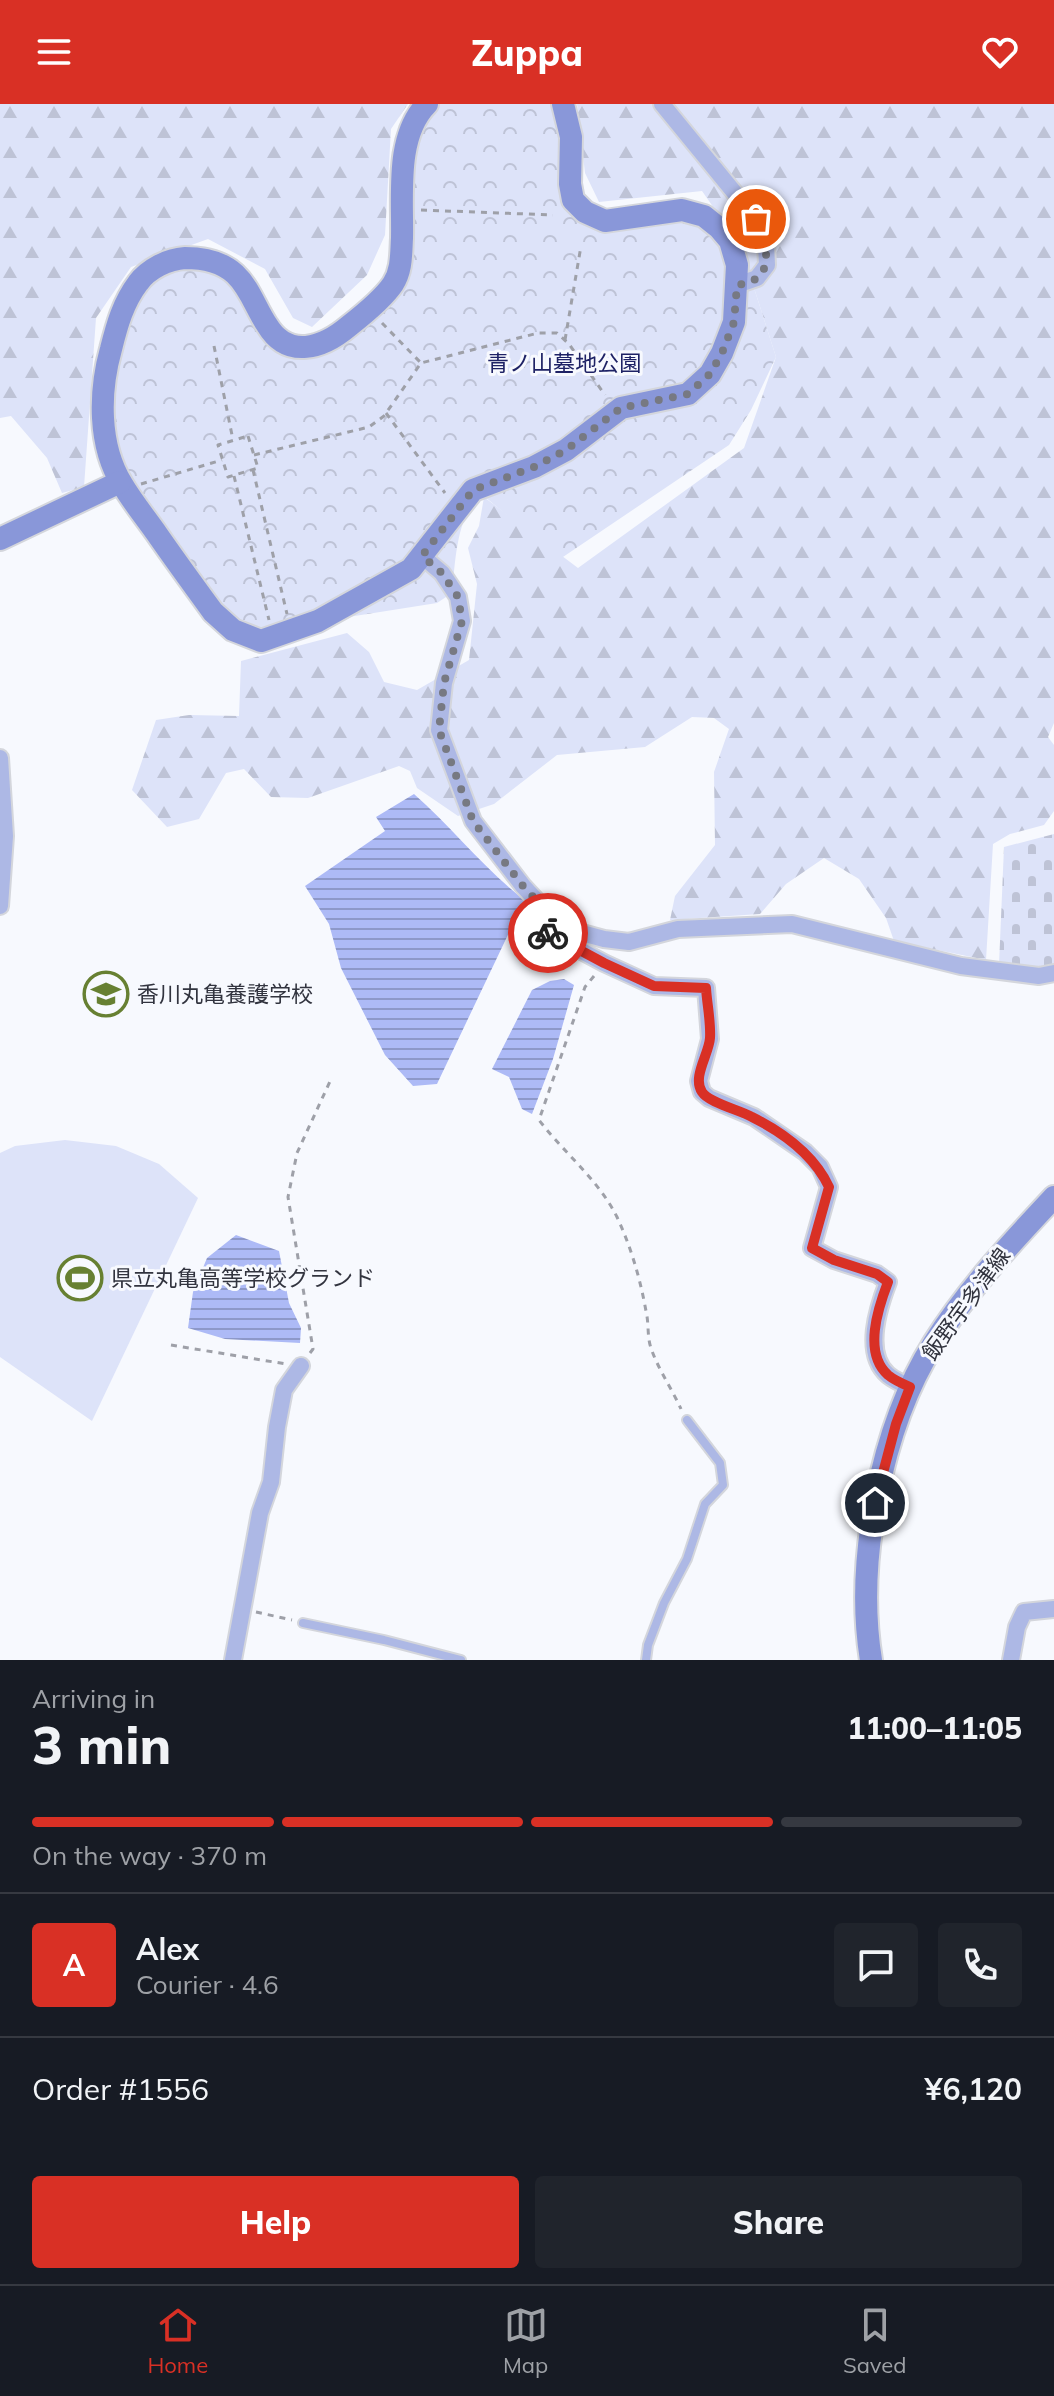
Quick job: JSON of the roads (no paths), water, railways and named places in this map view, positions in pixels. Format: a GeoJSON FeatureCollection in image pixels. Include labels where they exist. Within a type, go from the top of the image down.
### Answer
{"type":"FeatureCollection","features":[{"type":"Feature","properties":{"kind":"street"},"geometry":{"type":"LineString","coordinates":[[427,104],[411,130],[404,156],[401,266],[392,285],[347,328],[315,346],[300,349],[286,343],[269,329],[234,272],[203,258],[180,258],[159,265],[139,281],[120,314],[105,369],[103,414],[106,439],[122,485],[213,612],[233,630],[261,641],[282,635],[361,599],[411,569],[473,490],[534,467],[566,450],[621,408],[688,394],[710,374],[722,353],[734,322],[737,285],[737,265],[730,241],[704,216],[682,210],[605,221],[585,212],[573,200],[570,184],[571,137],[563,104]]}},
{"type":"Feature","properties":{"kind":"street"},"geometry":{"type":"LineString","coordinates":[[662,104],[756,219],[766,244],[767,265],[757,278],[737,285]]}},
{"type":"Feature","properties":{"kind":"street"},"geometry":{"type":"LineString","coordinates":[[0,539],[122,485]]}},
{"type":"Feature","properties":{"kind":"street"},"geometry":{"type":"LineString","coordinates":[[422,556],[442,573],[458,597],[462,621],[444,683],[439,730],[473,821],[547,912],[578,932],[617,941],[629,942],[678,929],[792,924],[961,966],[1039,976],[1054,973]]}},
{"type":"Feature","properties":{"kind":"street"},"geometry":{"type":"LineString","coordinates":[[0,758],[5,836],[0,906]]}},
{"type":"Feature","properties":{"kind":"street"},"geometry":{"type":"LineString","coordinates":[[547,912],[545,923],[548,933],[604,963],[654,986],[706,988],[710,1039],[699,1081],[702,1092],[754,1117],[805,1152],[820,1167],[829,1187],[812,1248],[834,1260],[877,1274],[888,1282],[875,1332],[876,1355],[886,1373],[910,1387]]}},
{"type":"Feature","properties":{"kind":"street","name":"飯野宇多津線"},"geometry":{"type":"LineString","coordinates":[[871,1660],[867,1613],[868,1553],[875,1503],[896,1424],[910,1387],[933,1344],[974,1287],[1054,1197]]}},
{"type":"Feature","properties":{"kind":"street"},"geometry":{"type":"LineString","coordinates":[[233,1660],[260,1513],[271,1482],[284,1390],[301,1366]]}},
{"type":"Feature","properties":{"kind":"street"},"geometry":{"type":"LineString","coordinates":[[1011,1660],[1017,1627],[1024,1612],[1054,1609]]}},
{"type":"Feature","properties":{"kind":"lane"},"geometry":{"type":"LineString","coordinates":[[646,1660],[648,1645],[664,1603],[687,1559],[705,1504],[723,1485],[720,1463],[687,1420]]}},
{"type":"Feature","properties":{"kind":"lane"},"geometry":{"type":"LineString","coordinates":[[303,1623],[461,1660]]}},
{"type":"Feature","properties":{"kind":"water"},"geometry":{"type":"Polygon","coordinates":[[[414,794],[500,879],[531,905],[524,922],[515,920],[437,1084],[413,1086],[385,1055],[341,968],[329,924],[305,886],[385,831],[376,817],[414,794]]]}},
{"type":"Feature","properties":{"kind":"water"},"geometry":{"type":"Polygon","coordinates":[[[564,979],[574,985],[553,1059],[532,1114],[522,1109],[509,1077],[492,1069],[532,990],[550,981],[564,979]]]}},
{"type":"Feature","properties":{"kind":"water"},"geometry":{"type":"Polygon","coordinates":[[[236,1235],[279,1251],[289,1303],[301,1328],[300,1343],[225,1339],[188,1328],[193,1292],[207,1258],[236,1235]]]}},
{"type":"Feature","properties":{"kind":"place","name":"香川丸亀養護学校"},"geometry":{"type":"Point","coordinates":[106,994]}},
{"type":"Feature","properties":{"kind":"place","name":"県立丸亀高等学校グランド"},"geometry":{"type":"Point","coordinates":[80,1278]}},
{"type":"Feature","properties":{"kind":"park label","name":"青ノ山墓地公園"},"geometry":{"type":"Point","coordinates":[564,363]}}]}
